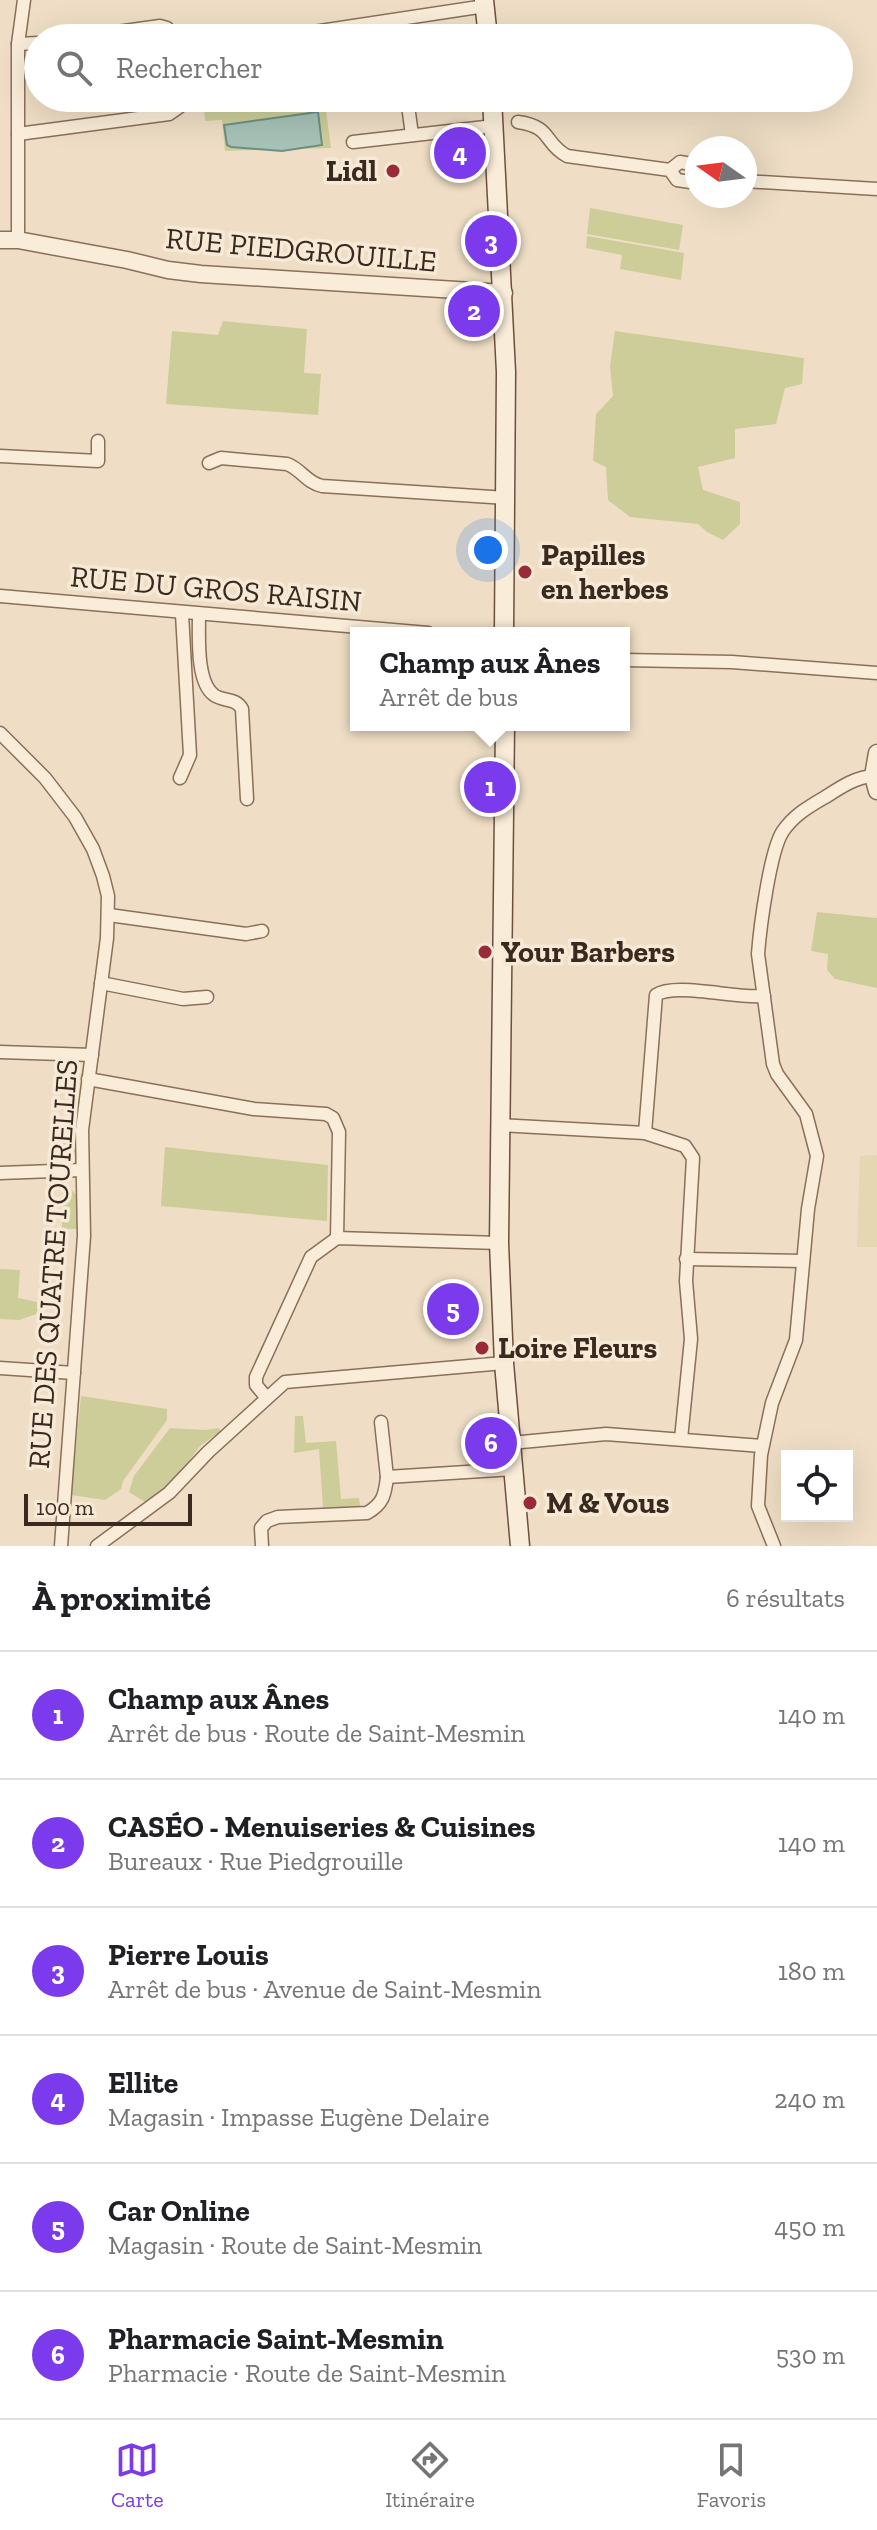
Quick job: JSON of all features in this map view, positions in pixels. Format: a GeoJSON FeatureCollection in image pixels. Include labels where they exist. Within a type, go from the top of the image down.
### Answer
{"type":"FeatureCollection","features":[{"type":"Feature","properties":{"kind":"main road"},"geometry":{"type":"LineString","coordinates":[[484,3],[486,24]]}},
{"type":"Feature","properties":{"kind":"main road"},"geometry":{"type":"LineString","coordinates":[[493,112],[504,293],[507,498],[504,627]]}},
{"type":"Feature","properties":{"kind":"main road"},"geometry":{"type":"LineString","coordinates":[[505,731],[499,1243],[504,1363],[520,1546]]}},
{"type":"Feature","properties":{"kind":"street"},"geometry":{"type":"LineString","coordinates":[[18,240],[18,44],[24,0]]}},
{"type":"Feature","properties":{"kind":"street"},"geometry":{"type":"LineString","coordinates":[[374,24],[484,3]]}},
{"type":"Feature","properties":{"kind":"street"},"geometry":{"type":"LineString","coordinates":[[18,44],[24,44]]}},
{"type":"Feature","properties":{"kind":"street"},"geometry":{"type":"LineString","coordinates":[[18,134],[172,112]]}},
{"type":"Feature","properties":{"kind":"street"},"geometry":{"type":"LineString","coordinates":[[409,112],[412,135]]}},
{"type":"Feature","properties":{"kind":"street"},"geometry":{"type":"LineString","coordinates":[[518,122],[540,127],[558,150],[567,156],[670,170],[680,162],[685,163]]}},
{"type":"Feature","properties":{"kind":"street"},"geometry":{"type":"LineString","coordinates":[[353,142],[494,126]]}},
{"type":"Feature","properties":{"kind":"street"},"geometry":{"type":"LineString","coordinates":[[670,170],[677,180],[685,181]]}},
{"type":"Feature","properties":{"kind":"street"},"geometry":{"type":"LineString","coordinates":[[757,182],[877,189]]}},
{"type":"Feature","properties":{"kind":"street","name":"RUE PIEDGROUILLE"},"geometry":{"type":"LineString","coordinates":[[0,240],[18,240],[201,274],[504,293]]}},
{"type":"Feature","properties":{"kind":"street"},"geometry":{"type":"LineString","coordinates":[[0,456],[98,461],[98,441]]}},
{"type":"Feature","properties":{"kind":"street"},"geometry":{"type":"LineString","coordinates":[[209,463],[221,458],[287,464],[311,482],[322,486],[507,498]]}},
{"type":"Feature","properties":{"kind":"street","name":"RUE DU GROS RAISIN"},"geometry":{"type":"LineString","coordinates":[[0,596],[352,627]]}},
{"type":"Feature","properties":{"kind":"street"},"geometry":{"type":"LineString","coordinates":[[180,778],[190,755],[182,614]]}},
{"type":"Feature","properties":{"kind":"street"},"geometry":{"type":"LineString","coordinates":[[199,615],[203,680],[212,694],[233,700],[242,709],[247,799]]}},
{"type":"Feature","properties":{"kind":"street"},"geometry":{"type":"LineString","coordinates":[[630,660],[744,663],[877,673]]}},
{"type":"Feature","properties":{"kind":"street","name":"RUE DES QUATRE TOURELLES"},"geometry":{"type":"LineString","coordinates":[[0,733],[45,778],[75,817],[103,876],[109,915],[82,1130],[84,1236],[61,1546]]}},
{"type":"Feature","properties":{"kind":"street"},"geometry":{"type":"LineString","coordinates":[[774,1546],[758,1506],[762,1446],[772,1403],[796,1340],[817,1156],[806,1114],[774,1070],[758,954],[759,938],[779,839],[800,812],[850,782],[875,783],[877,753]]}},
{"type":"Feature","properties":{"kind":"street"},"geometry":{"type":"LineString","coordinates":[[109,915],[246,934],[262,931]]}},
{"type":"Feature","properties":{"kind":"street"},"geometry":{"type":"LineString","coordinates":[[101,983],[183,999],[207,997]]}},
{"type":"Feature","properties":{"kind":"street"},"geometry":{"type":"LineString","coordinates":[[645,1133],[656,995],[670,989],[764,996]]}},
{"type":"Feature","properties":{"kind":"street"},"geometry":{"type":"LineString","coordinates":[[0,1052],[92,1055]]}},
{"type":"Feature","properties":{"kind":"street"},"geometry":{"type":"LineString","coordinates":[[88,1079],[254,1109],[320,1112],[333,1118],[339,1132],[337,1238]]}},
{"type":"Feature","properties":{"kind":"street"},"geometry":{"type":"LineString","coordinates":[[501,1125],[645,1133],[685,1146],[693,1158],[686,1259],[691,1339],[681,1439]]}},
{"type":"Feature","properties":{"kind":"street"},"geometry":{"type":"LineString","coordinates":[[0,1173],[81,1170]]}},
{"type":"Feature","properties":{"kind":"street"},"geometry":{"type":"LineString","coordinates":[[266,1397],[256,1385],[256,1377],[299,1280],[311,1257],[337,1238],[499,1243]]}},
{"type":"Feature","properties":{"kind":"street"},"geometry":{"type":"LineString","coordinates":[[686,1259],[803,1261]]}},
{"type":"Feature","properties":{"kind":"street"},"geometry":{"type":"LineString","coordinates":[[97,1546],[169,1493],[285,1382],[504,1363]]}},
{"type":"Feature","properties":{"kind":"street"},"geometry":{"type":"LineString","coordinates":[[0,1368],[74,1373]]}},
{"type":"Feature","properties":{"kind":"street"},"geometry":{"type":"LineString","coordinates":[[262,1546],[261,1528],[267,1521],[278,1517],[367,1513],[377,1507],[384,1497],[387,1477],[381,1422]]}},
{"type":"Feature","properties":{"kind":"street"},"geometry":{"type":"LineString","coordinates":[[511,1443],[606,1434],[762,1446]]}},
{"type":"Feature","properties":{"kind":"street"},"geometry":{"type":"LineString","coordinates":[[387,1477],[513,1469]]}},
{"type":"Feature","properties":{"kind":"shaded area"},"geometry":{"type":"Polygon","coordinates":[[[318,112],[322,145],[282,151],[227,145],[224,125],[318,112]]]}},
{"type":"Feature","properties":{"kind":"shaded area"},"geometry":{"type":"Polygon","coordinates":[[[877,1155],[877,1247],[857,1247],[860,1156],[877,1155]]]}},
{"type":"Feature","properties":{"kind":"green space"},"geometry":{"type":"Polygon","coordinates":[[[204,112],[326,112],[331,148],[225,151],[222,120],[205,121],[204,112]]]}},
{"type":"Feature","properties":{"kind":"green space"},"geometry":{"type":"Polygon","coordinates":[[[590,208],[683,225],[679,250],[587,234],[590,208]]]}},
{"type":"Feature","properties":{"kind":"green space"},"geometry":{"type":"Polygon","coordinates":[[[587,236],[684,253],[681,280],[620,269],[622,255],[586,248],[587,236]]]}},
{"type":"Feature","properties":{"kind":"green space"},"geometry":{"type":"Polygon","coordinates":[[[223,321],[307,329],[304,373],[321,374],[318,415],[166,404],[172,331],[218,335],[223,321]]]}},
{"type":"Feature","properties":{"kind":"green space"},"geometry":{"type":"Polygon","coordinates":[[[615,331],[804,358],[802,384],[785,388],[776,424],[735,429],[735,458],[698,467],[703,490],[740,502],[740,524],[723,540],[698,524],[630,517],[608,500],[606,467],[593,461],[596,414],[613,396],[610,366],[615,331]]]}},
{"type":"Feature","properties":{"kind":"green space"},"geometry":{"type":"Polygon","coordinates":[[[817,912],[877,918],[877,988],[835,979],[827,970],[828,954],[811,951],[817,912]]]}},
{"type":"Feature","properties":{"kind":"green space"},"geometry":{"type":"Polygon","coordinates":[[[62,1121],[78,1122],[78,1147],[73,1157],[63,1164],[62,1121]]]}},
{"type":"Feature","properties":{"kind":"green space"},"geometry":{"type":"Polygon","coordinates":[[[165,1147],[328,1165],[327,1221],[161,1206],[165,1147]]]}},
{"type":"Feature","properties":{"kind":"green space"},"geometry":{"type":"Polygon","coordinates":[[[63,1182],[79,1197],[79,1229],[62,1229],[63,1182]]]}},
{"type":"Feature","properties":{"kind":"green space"},"geometry":{"type":"Polygon","coordinates":[[[0,1269],[20,1270],[18,1298],[37,1302],[39,1313],[19,1320],[0,1319],[0,1269]]]}},
{"type":"Feature","properties":{"kind":"green space"},"geometry":{"type":"Polygon","coordinates":[[[81,1396],[167,1409],[167,1420],[123,1481],[121,1489],[105,1500],[71,1495],[81,1396]]]}},
{"type":"Feature","properties":{"kind":"green space"},"geometry":{"type":"Polygon","coordinates":[[[295,1416],[303,1416],[306,1443],[336,1441],[341,1499],[359,1498],[360,1506],[323,1508],[319,1449],[294,1453],[295,1416]]]}},
{"type":"Feature","properties":{"kind":"green space"},"geometry":{"type":"Polygon","coordinates":[[[170,1428],[218,1428],[221,1431],[200,1446],[168,1490],[145,1502],[129,1492],[134,1476],[170,1428]]]}},
{"type":"Feature","properties":{"kind":"place","name":"Ellite"},"geometry":{"type":"Point","coordinates":[460,153]}},
{"type":"Feature","properties":{"kind":"place","name":"Lidl"},"geometry":{"type":"Point","coordinates":[393,171]}},
{"type":"Feature","properties":{"kind":"place","name":"Pierre Louis"},"geometry":{"type":"Point","coordinates":[491,241]}},
{"type":"Feature","properties":{"kind":"place","name":"CASÉO - Menuiseries & Cuisines"},"geometry":{"type":"Point","coordinates":[474,311]}},
{"type":"Feature","properties":{"kind":"place","name":"Papilles en herbes"},"geometry":{"type":"Point","coordinates":[525,572]}},
{"type":"Feature","properties":{"kind":"place","name":"Champ aux Ânes"},"geometry":{"type":"Point","coordinates":[490,787]}},
{"type":"Feature","properties":{"kind":"place","name":"Your Barbers"},"geometry":{"type":"Point","coordinates":[485,952]}},
{"type":"Feature","properties":{"kind":"place","name":"Car Online"},"geometry":{"type":"Point","coordinates":[453,1309]}},
{"type":"Feature","properties":{"kind":"place","name":"Loire Fleurs"},"geometry":{"type":"Point","coordinates":[482,1348]}},
{"type":"Feature","properties":{"kind":"place","name":"Pharmacie Saint-Mesmin"},"geometry":{"type":"Point","coordinates":[491,1443]}},
{"type":"Feature","properties":{"kind":"place","name":"M & Vous"},"geometry":{"type":"Point","coordinates":[530,1503]}}]}
